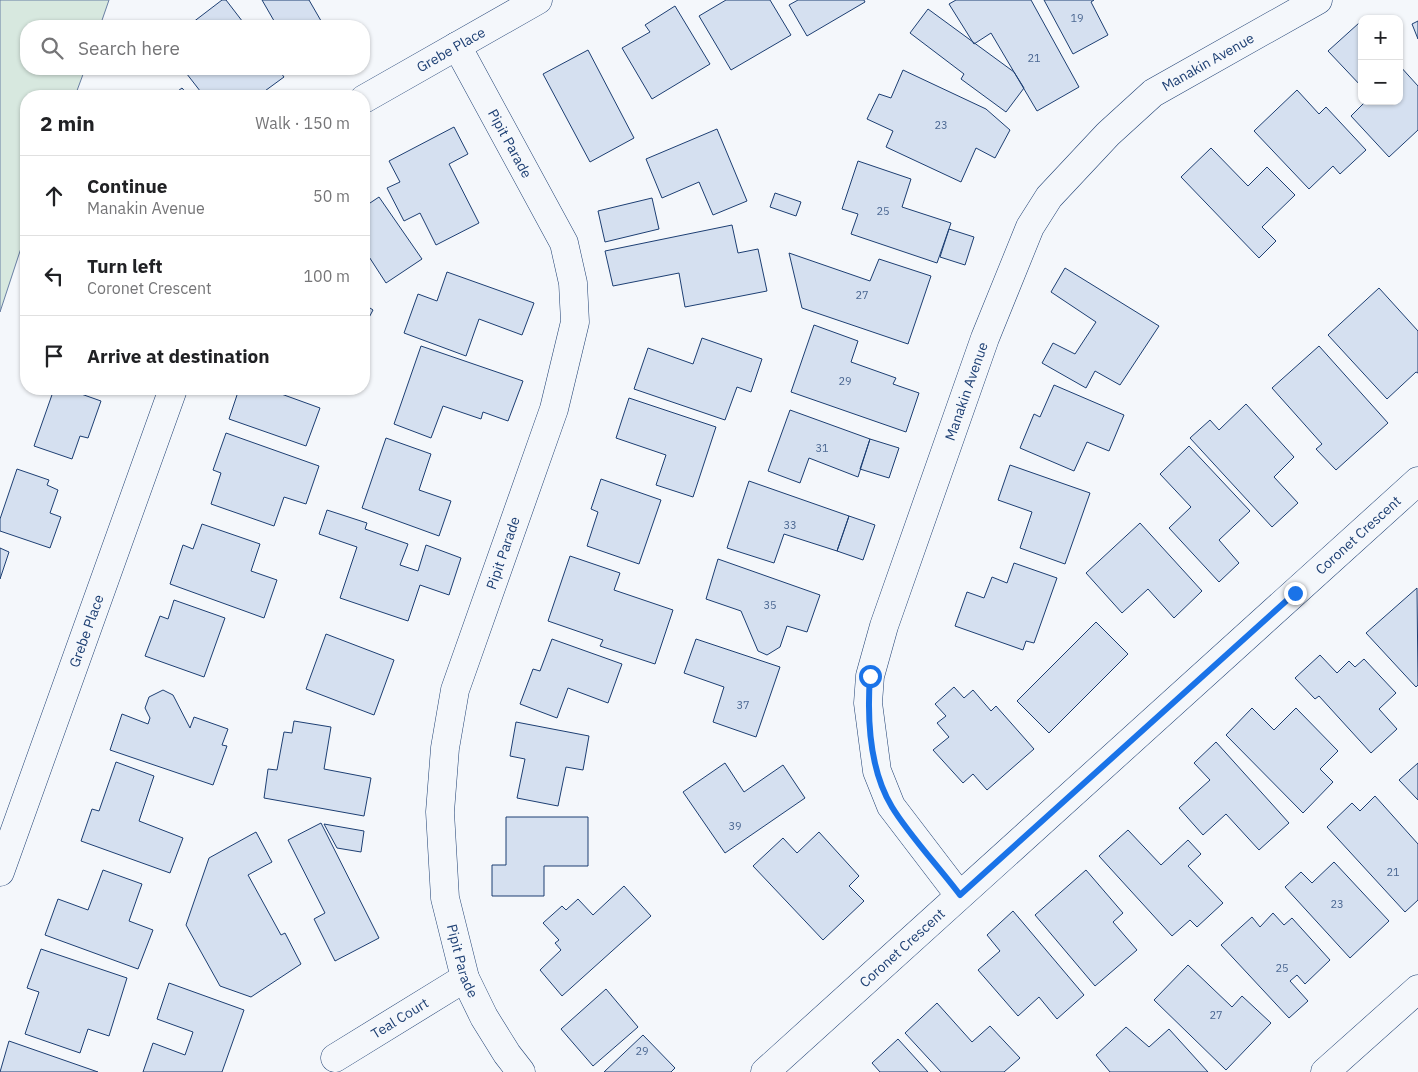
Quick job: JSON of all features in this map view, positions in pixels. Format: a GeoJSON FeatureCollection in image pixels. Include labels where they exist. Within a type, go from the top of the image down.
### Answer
{"type":"FeatureCollection","features":[{"type":"Feature","properties":{"kind":"street","name":"Grebe Place"},"geometry":{"type":"LineString","coordinates":[[370,96],[538,0]]}},
{"type":"Feature","properties":{"kind":"street","name":"Manakin Avenue"},"geometry":{"type":"LineString","coordinates":[[960,895],[891,806],[876,770],[868,703],[870,676],[884,626],[985,338],[1030,227],[1050,197],[1108,134],[1154,94],[1318,0]]}},
{"type":"Feature","properties":{"kind":"street","name":"Pipit Parade"},"geometry":{"type":"LineString","coordinates":[[457,46],[564,244],[573,282],[575,322],[567,366],[554,409],[455,690],[445,748],[440,812],[445,898],[466,978],[484,1017],[507,1054],[521,1072]]}},
{"type":"Feature","properties":{"kind":"street","name":"Grebe Place"},"geometry":{"type":"LineString","coordinates":[[0,872],[171,395]]}},
{"type":"Feature","properties":{"kind":"street","name":"Coronet Crescent"},"geometry":{"type":"LineString","coordinates":[[765,1072],[1418,481]]}},
{"type":"Feature","properties":{"kind":"street","name":"Teal Court"},"geometry":{"type":"LineString","coordinates":[[336,1058],[466,978]]}},
{"type":"Feature","properties":{"kind":"street"},"geometry":{"type":"LineString","coordinates":[[1325,1072],[1418,989]]}},
{"type":"Feature","properties":{"kind":"shaded area"},"geometry":{"type":"Polygon","coordinates":[[[0,0],[109,0],[102,20],[20,20],[20,75],[83,75],[77,90],[20,90],[20,251],[0,312],[0,0]]]}},
{"type":"Feature","properties":{"kind":"building"},"geometry":{"type":"Polygon","coordinates":[[[222,0],[226,0],[241,20],[196,20],[222,0]]]}},
{"type":"Feature","properties":{"kind":"building"},"geometry":{"type":"Polygon","coordinates":[[[262,0],[309,0],[321,20],[274,20],[262,0]]]}},
{"type":"Feature","properties":{"kind":"building"},"geometry":{"type":"Polygon","coordinates":[[[726,0],[770,0],[791,35],[731,70],[699,16],[726,0]]]}},
{"type":"Feature","properties":{"kind":"building"},"geometry":{"type":"Polygon","coordinates":[[[798,0],[864,0],[865,2],[807,36],[789,5],[798,0]]]}},
{"type":"Feature","properties":{"kind":"building"},"geometry":{"type":"Polygon","coordinates":[[[956,0],[1031,0],[1079,87],[1037,111],[991,33],[974,44],[949,4],[956,0]]]}},
{"type":"Feature","properties":{"kind":"building"},"geometry":{"type":"Polygon","coordinates":[[[1044,0],[1094,0],[1091,2],[1108,35],[1073,54],[1044,0]]]}},
{"type":"Feature","properties":{"kind":"building"},"geometry":{"type":"Polygon","coordinates":[[[675,6],[710,64],[652,99],[622,48],[650,32],[645,25],[675,6]]]}},
{"type":"Feature","properties":{"kind":"building"},"geometry":{"type":"Polygon","coordinates":[[[928,9],[1014,72],[1024,88],[1006,112],[961,79],[964,74],[910,33],[928,9]]]}},
{"type":"Feature","properties":{"kind":"building"},"geometry":{"type":"Polygon","coordinates":[[[1418,21],[1418,39],[1412,24],[1418,21]]]}},
{"type":"Feature","properties":{"kind":"building"},"geometry":{"type":"Polygon","coordinates":[[[1358,24],[1358,83],[1328,51],[1358,24]]]}},
{"type":"Feature","properties":{"kind":"building"},"geometry":{"type":"Polygon","coordinates":[[[588,50],[634,138],[590,162],[543,74],[588,50]]]}},
{"type":"Feature","properties":{"kind":"building"},"geometry":{"type":"Polygon","coordinates":[[[1403,69],[1418,86],[1418,130],[1389,157],[1351,116],[1362,105],[1403,105],[1403,69]]]}},
{"type":"Feature","properties":{"kind":"building"},"geometry":{"type":"Polygon","coordinates":[[[903,70],[986,109],[1010,130],[995,158],[976,148],[961,182],[886,147],[893,131],[867,119],[879,94],[891,98],[903,70]]]}},
{"type":"Feature","properties":{"kind":"building"},"geometry":{"type":"Polygon","coordinates":[[[188,75],[282,75],[284,77],[266,90],[199,90],[188,75]]]}},
{"type":"Feature","properties":{"kind":"building"},"geometry":{"type":"Polygon","coordinates":[[[1297,90],[1319,114],[1326,107],[1366,150],[1340,174],[1333,166],[1309,189],[1254,131],[1297,90]]]}},
{"type":"Feature","properties":{"kind":"building"},"geometry":{"type":"Polygon","coordinates":[[[454,127],[468,154],[449,164],[479,223],[436,245],[420,213],[404,221],[387,188],[400,182],[389,161],[454,127]]]}},
{"type":"Feature","properties":{"kind":"building"},"geometry":{"type":"Polygon","coordinates":[[[717,129],[747,201],[713,215],[699,182],[662,198],[646,159],[717,129]]]}},
{"type":"Feature","properties":{"kind":"building"},"geometry":{"type":"Polygon","coordinates":[[[1211,148],[1248,186],[1267,167],[1295,195],[1262,227],[1276,241],[1259,258],[1181,177],[1211,148]]]}},
{"type":"Feature","properties":{"kind":"building"},"geometry":{"type":"Polygon","coordinates":[[[858,161],[911,179],[902,207],[951,223],[937,263],[851,234],[858,214],[842,209],[858,161]]]}},
{"type":"Feature","properties":{"kind":"building"},"geometry":{"type":"Polygon","coordinates":[[[775,193],[801,202],[796,216],[770,207],[775,193]]]}},
{"type":"Feature","properties":{"kind":"building"},"geometry":{"type":"Polygon","coordinates":[[[379,197],[422,259],[386,283],[370,258],[370,203],[379,197]]]}},
{"type":"Feature","properties":{"kind":"building"},"geometry":{"type":"Polygon","coordinates":[[[652,198],[659,229],[605,242],[598,211],[652,198]]]}},
{"type":"Feature","properties":{"kind":"building"},"geometry":{"type":"Polygon","coordinates":[[[732,225],[738,253],[758,249],[767,291],[685,307],[679,273],[613,286],[605,251],[732,225]]]}},
{"type":"Feature","properties":{"kind":"building"},"geometry":{"type":"Polygon","coordinates":[[[949,229],[974,237],[965,265],[940,257],[949,229]]]}},
{"type":"Feature","properties":{"kind":"building"},"geometry":{"type":"Polygon","coordinates":[[[789,253],[870,281],[879,259],[931,276],[908,344],[802,308],[789,253]]]}},
{"type":"Feature","properties":{"kind":"building"},"geometry":{"type":"Polygon","coordinates":[[[1065,268],[1159,326],[1120,385],[1095,371],[1086,388],[1042,363],[1053,343],[1075,354],[1096,322],[1051,292],[1065,268]]]}},
{"type":"Feature","properties":{"kind":"building"},"geometry":{"type":"Polygon","coordinates":[[[447,272],[534,303],[522,335],[479,319],[466,356],[404,333],[418,294],[437,301],[447,272]]]}},
{"type":"Feature","properties":{"kind":"building"},"geometry":{"type":"Polygon","coordinates":[[[1379,288],[1418,331],[1418,373],[1416,372],[1387,399],[1328,335],[1379,288]]]}},
{"type":"Feature","properties":{"kind":"building"},"geometry":{"type":"Polygon","coordinates":[[[814,325],[858,341],[851,362],[896,378],[893,384],[919,393],[906,432],[791,392],[814,325]]]}},
{"type":"Feature","properties":{"kind":"building"},"geometry":{"type":"Polygon","coordinates":[[[702,338],[762,359],[751,392],[737,387],[725,420],[634,389],[648,348],[693,364],[702,338]]]}},
{"type":"Feature","properties":{"kind":"building"},"geometry":{"type":"Polygon","coordinates":[[[421,346],[523,381],[508,421],[483,412],[481,419],[443,406],[431,438],[394,424],[421,346]]]}},
{"type":"Feature","properties":{"kind":"building"},"geometry":{"type":"Polygon","coordinates":[[[1319,346],[1388,423],[1336,470],[1316,449],[1322,444],[1272,388],[1319,346]]]}},
{"type":"Feature","properties":{"kind":"building"},"geometry":{"type":"Polygon","coordinates":[[[1054,385],[1124,415],[1109,451],[1087,442],[1074,471],[1020,448],[1034,414],[1040,417],[1054,385]]]}},
{"type":"Feature","properties":{"kind":"building"},"geometry":{"type":"Polygon","coordinates":[[[52,395],[84,395],[101,401],[88,438],[80,436],[72,459],[34,446],[52,395]]]}},
{"type":"Feature","properties":{"kind":"building"},"geometry":{"type":"Polygon","coordinates":[[[237,395],[284,395],[320,408],[306,446],[229,419],[237,395]]]}},
{"type":"Feature","properties":{"kind":"building"},"geometry":{"type":"Polygon","coordinates":[[[629,398],[716,427],[693,497],[656,485],[666,455],[616,438],[629,398]]]}},
{"type":"Feature","properties":{"kind":"building"},"geometry":{"type":"Polygon","coordinates":[[[1246,404],[1294,457],[1274,477],[1298,503],[1272,527],[1190,438],[1210,420],[1219,430],[1246,404]]]}},
{"type":"Feature","properties":{"kind":"building"},"geometry":{"type":"Polygon","coordinates":[[[790,410],[870,439],[858,477],[809,458],[800,483],[768,471],[790,410]]]}},
{"type":"Feature","properties":{"kind":"building"},"geometry":{"type":"Polygon","coordinates":[[[226,433],[319,466],[306,504],[284,497],[274,526],[211,504],[221,473],[213,470],[226,433]]]}},
{"type":"Feature","properties":{"kind":"building"},"geometry":{"type":"Polygon","coordinates":[[[386,438],[431,454],[419,490],[451,501],[439,536],[362,508],[386,438]]]}},
{"type":"Feature","properties":{"kind":"building"},"geometry":{"type":"Polygon","coordinates":[[[870,439],[899,448],[889,478],[860,469],[870,439]]]}},
{"type":"Feature","properties":{"kind":"building"},"geometry":{"type":"Polygon","coordinates":[[[1189,446],[1250,511],[1219,540],[1239,563],[1219,582],[1169,528],[1191,507],[1160,474],[1189,446]]]}},
{"type":"Feature","properties":{"kind":"building"},"geometry":{"type":"Polygon","coordinates":[[[1010,465],[1090,493],[1065,564],[1020,548],[1032,512],[998,500],[1010,465]]]}},
{"type":"Feature","properties":{"kind":"building"},"geometry":{"type":"Polygon","coordinates":[[[17,469],[49,480],[47,485],[58,490],[50,513],[61,517],[50,548],[0,531],[0,519],[17,469]]]}},
{"type":"Feature","properties":{"kind":"building"},"geometry":{"type":"Polygon","coordinates":[[[601,479],[661,500],[639,564],[587,546],[598,512],[591,509],[601,479]]]}},
{"type":"Feature","properties":{"kind":"building"},"geometry":{"type":"Polygon","coordinates":[[[749,481],[849,516],[837,551],[784,534],[774,563],[727,548],[749,481]]]}},
{"type":"Feature","properties":{"kind":"building"},"geometry":{"type":"Polygon","coordinates":[[[327,510],[367,523],[365,529],[408,544],[400,565],[418,571],[426,545],[461,558],[449,595],[420,585],[408,621],[340,598],[357,547],[319,534],[327,510]]]}},
{"type":"Feature","properties":{"kind":"building"},"geometry":{"type":"Polygon","coordinates":[[[849,516],[875,525],[863,560],[837,551],[849,516]]]}},
{"type":"Feature","properties":{"kind":"building"},"geometry":{"type":"Polygon","coordinates":[[[1140,523],[1202,591],[1174,618],[1148,589],[1122,613],[1086,573],[1140,523]]]}},
{"type":"Feature","properties":{"kind":"building"},"geometry":{"type":"Polygon","coordinates":[[[202,524],[260,544],[251,571],[277,580],[264,618],[170,584],[183,545],[193,549],[202,524]]]}},
{"type":"Feature","properties":{"kind":"building"},"geometry":{"type":"Polygon","coordinates":[[[0,548],[9,552],[0,579],[0,548]]]}},
{"type":"Feature","properties":{"kind":"building"},"geometry":{"type":"Polygon","coordinates":[[[570,556],[620,573],[614,590],[673,610],[655,664],[600,646],[603,640],[548,621],[570,556]]]}},
{"type":"Feature","properties":{"kind":"building"},"geometry":{"type":"Polygon","coordinates":[[[718,559],[820,595],[807,632],[787,626],[780,647],[767,655],[758,651],[741,611],[706,599],[718,559]]]}},
{"type":"Feature","properties":{"kind":"building"},"geometry":{"type":"Polygon","coordinates":[[[1014,563],[1057,578],[1034,643],[1026,641],[1023,650],[955,626],[967,592],[984,598],[992,577],[1007,583],[1014,563]]]}},
{"type":"Feature","properties":{"kind":"building"},"geometry":{"type":"Polygon","coordinates":[[[1417,588],[1418,685],[1416,687],[1366,633],[1417,588]]]}},
{"type":"Feature","properties":{"kind":"building"},"geometry":{"type":"Polygon","coordinates":[[[174,600],[225,618],[204,677],[145,656],[160,616],[168,619],[174,600]]]}},
{"type":"Feature","properties":{"kind":"building"},"geometry":{"type":"Polygon","coordinates":[[[1096,622],[1128,654],[1049,733],[1017,701],[1096,622]]]}},
{"type":"Feature","properties":{"kind":"building"},"geometry":{"type":"Polygon","coordinates":[[[326,634],[394,660],[374,715],[306,689],[326,634]]]}},
{"type":"Feature","properties":{"kind":"building"},"geometry":{"type":"Polygon","coordinates":[[[552,639],[622,664],[608,703],[568,688],[557,718],[520,704],[533,669],[540,671],[552,639]]]}},
{"type":"Feature","properties":{"kind":"building"},"geometry":{"type":"Polygon","coordinates":[[[696,639],[780,667],[756,737],[713,722],[724,687],[684,673],[696,639]]]}},
{"type":"Feature","properties":{"kind":"building"},"geometry":{"type":"Polygon","coordinates":[[[1320,655],[1337,673],[1349,661],[1355,667],[1364,659],[1396,693],[1379,709],[1397,729],[1371,753],[1319,696],[1315,699],[1295,678],[1320,655]]]}},
{"type":"Feature","properties":{"kind":"building"},"geometry":{"type":"Polygon","coordinates":[[[954,687],[964,698],[973,690],[991,711],[996,706],[1034,749],[987,790],[973,774],[963,783],[933,750],[949,737],[937,723],[946,716],[935,704],[954,687]]]}},
{"type":"Feature","properties":{"kind":"building"},"geometry":{"type":"Polygon","coordinates":[[[163,690],[173,695],[190,728],[194,717],[228,729],[222,745],[227,746],[213,785],[110,750],[122,714],[148,724],[150,718],[145,708],[149,697],[163,690]]]}},
{"type":"Feature","properties":{"kind":"building"},"geometry":{"type":"Polygon","coordinates":[[[1252,708],[1274,730],[1296,708],[1338,751],[1320,769],[1333,782],[1303,813],[1226,735],[1252,708]]]}},
{"type":"Feature","properties":{"kind":"building"},"geometry":{"type":"Polygon","coordinates":[[[294,721],[331,727],[324,769],[371,778],[364,816],[264,798],[268,769],[277,770],[284,732],[292,733],[294,721]]]}},
{"type":"Feature","properties":{"kind":"building"},"geometry":{"type":"Polygon","coordinates":[[[516,722],[589,736],[583,770],[566,767],[558,806],[517,798],[525,759],[510,756],[516,722]]]}},
{"type":"Feature","properties":{"kind":"building"},"geometry":{"type":"Polygon","coordinates":[[[1216,742],[1289,823],[1259,850],[1226,814],[1203,835],[1179,808],[1210,780],[1194,763],[1216,742]]]}},
{"type":"Feature","properties":{"kind":"building"},"geometry":{"type":"Polygon","coordinates":[[[116,762],[154,776],[139,821],[183,838],[170,873],[81,841],[92,809],[99,811],[116,762]]]}},
{"type":"Feature","properties":{"kind":"building"},"geometry":{"type":"Polygon","coordinates":[[[725,763],[744,792],[783,765],[805,798],[725,853],[683,792],[725,763]]]}},
{"type":"Feature","properties":{"kind":"building"},"geometry":{"type":"Polygon","coordinates":[[[1418,763],[1418,800],[1399,780],[1418,763]]]}},
{"type":"Feature","properties":{"kind":"building"},"geometry":{"type":"Polygon","coordinates":[[[1375,796],[1418,844],[1418,900],[1405,912],[1327,827],[1352,803],[1360,811],[1375,796]]]}},
{"type":"Feature","properties":{"kind":"building"},"geometry":{"type":"Polygon","coordinates":[[[506,817],[588,817],[588,866],[544,866],[544,896],[492,896],[492,865],[506,865],[506,817]]]}},
{"type":"Feature","properties":{"kind":"building"},"geometry":{"type":"Polygon","coordinates":[[[321,823],[379,938],[335,961],[314,919],[325,913],[288,840],[321,823]]]}},
{"type":"Feature","properties":{"kind":"building"},"geometry":{"type":"Polygon","coordinates":[[[324,824],[364,831],[361,852],[337,848],[324,824]]]}},
{"type":"Feature","properties":{"kind":"building"},"geometry":{"type":"Polygon","coordinates":[[[1128,830],[1161,865],[1188,840],[1201,854],[1188,866],[1223,903],[1197,927],[1190,920],[1172,936],[1099,856],[1128,830]]]}},
{"type":"Feature","properties":{"kind":"building"},"geometry":{"type":"Polygon","coordinates":[[[256,832],[272,862],[248,875],[281,935],[285,933],[301,964],[251,997],[220,986],[186,925],[209,858],[256,832]]]}},
{"type":"Feature","properties":{"kind":"building"},"geometry":{"type":"Polygon","coordinates":[[[819,832],[859,876],[849,886],[864,901],[823,940],[753,866],[783,838],[797,853],[819,832]]]}},
{"type":"Feature","properties":{"kind":"building"},"geometry":{"type":"Polygon","coordinates":[[[1334,862],[1389,921],[1350,958],[1285,887],[1301,872],[1312,883],[1334,862]]]}},
{"type":"Feature","properties":{"kind":"building"},"geometry":{"type":"Polygon","coordinates":[[[103,870],[142,884],[129,921],[153,930],[138,969],[45,935],[58,899],[88,910],[103,870]]]}},
{"type":"Feature","properties":{"kind":"building"},"geometry":{"type":"Polygon","coordinates":[[[1086,870],[1123,913],[1113,922],[1137,950],[1095,986],[1035,915],[1086,870]]]}},
{"type":"Feature","properties":{"kind":"building"},"geometry":{"type":"Polygon","coordinates":[[[624,886],[651,916],[562,996],[540,970],[561,950],[555,943],[559,940],[543,923],[562,906],[566,910],[578,899],[593,915],[624,886]]]}},
{"type":"Feature","properties":{"kind":"building"},"geometry":{"type":"Polygon","coordinates":[[[1013,911],[1084,995],[1057,1019],[1039,997],[1018,1016],[978,970],[1000,951],[987,935],[1013,911]]]}},
{"type":"Feature","properties":{"kind":"building"},"geometry":{"type":"Polygon","coordinates":[[[1273,913],[1284,925],[1292,918],[1330,960],[1305,984],[1297,975],[1290,981],[1308,1001],[1289,1018],[1221,945],[1252,917],[1260,927],[1273,913]]]}},
{"type":"Feature","properties":{"kind":"building"},"geometry":{"type":"Polygon","coordinates":[[[41,949],[127,978],[109,1036],[88,1029],[80,1053],[25,1034],[39,992],[27,988],[41,949]]]}},
{"type":"Feature","properties":{"kind":"building"},"geometry":{"type":"Polygon","coordinates":[[[1188,965],[1232,1007],[1242,996],[1271,1023],[1226,1070],[1154,1000],[1188,965]]]}},
{"type":"Feature","properties":{"kind":"building"},"geometry":{"type":"Polygon","coordinates":[[[169,983],[244,1010],[222,1072],[143,1072],[153,1043],[185,1055],[193,1032],[157,1019],[169,983]]]}},
{"type":"Feature","properties":{"kind":"building"},"geometry":{"type":"Polygon","coordinates":[[[606,989],[638,1027],[593,1066],[561,1029],[606,989]]]}},
{"type":"Feature","properties":{"kind":"building"},"geometry":{"type":"Polygon","coordinates":[[[937,1003],[972,1042],[990,1026],[1020,1058],[1004,1072],[941,1072],[905,1033],[937,1003]]]}},
{"type":"Feature","properties":{"kind":"building"},"geometry":{"type":"Polygon","coordinates":[[[1126,1027],[1149,1047],[1169,1029],[1208,1072],[1110,1072],[1096,1055],[1126,1027]]]}},
{"type":"Feature","properties":{"kind":"building"},"geometry":{"type":"Polygon","coordinates":[[[643,1035],[675,1068],[671,1072],[604,1072],[643,1035]]]}},
{"type":"Feature","properties":{"kind":"building"},"geometry":{"type":"Polygon","coordinates":[[[898,1039],[928,1072],[880,1072],[872,1063],[898,1039]]]}},
{"type":"Feature","properties":{"kind":"building"},"geometry":{"type":"Polygon","coordinates":[[[9,1041],[98,1072],[0,1072],[9,1041]]]}},
{"type":"Feature","properties":{"kind":"route"},"geometry":{"type":"LineString","coordinates":[[870,676],[868,703],[876,770],[891,806],[960,895],[1295,593]]}}]}
